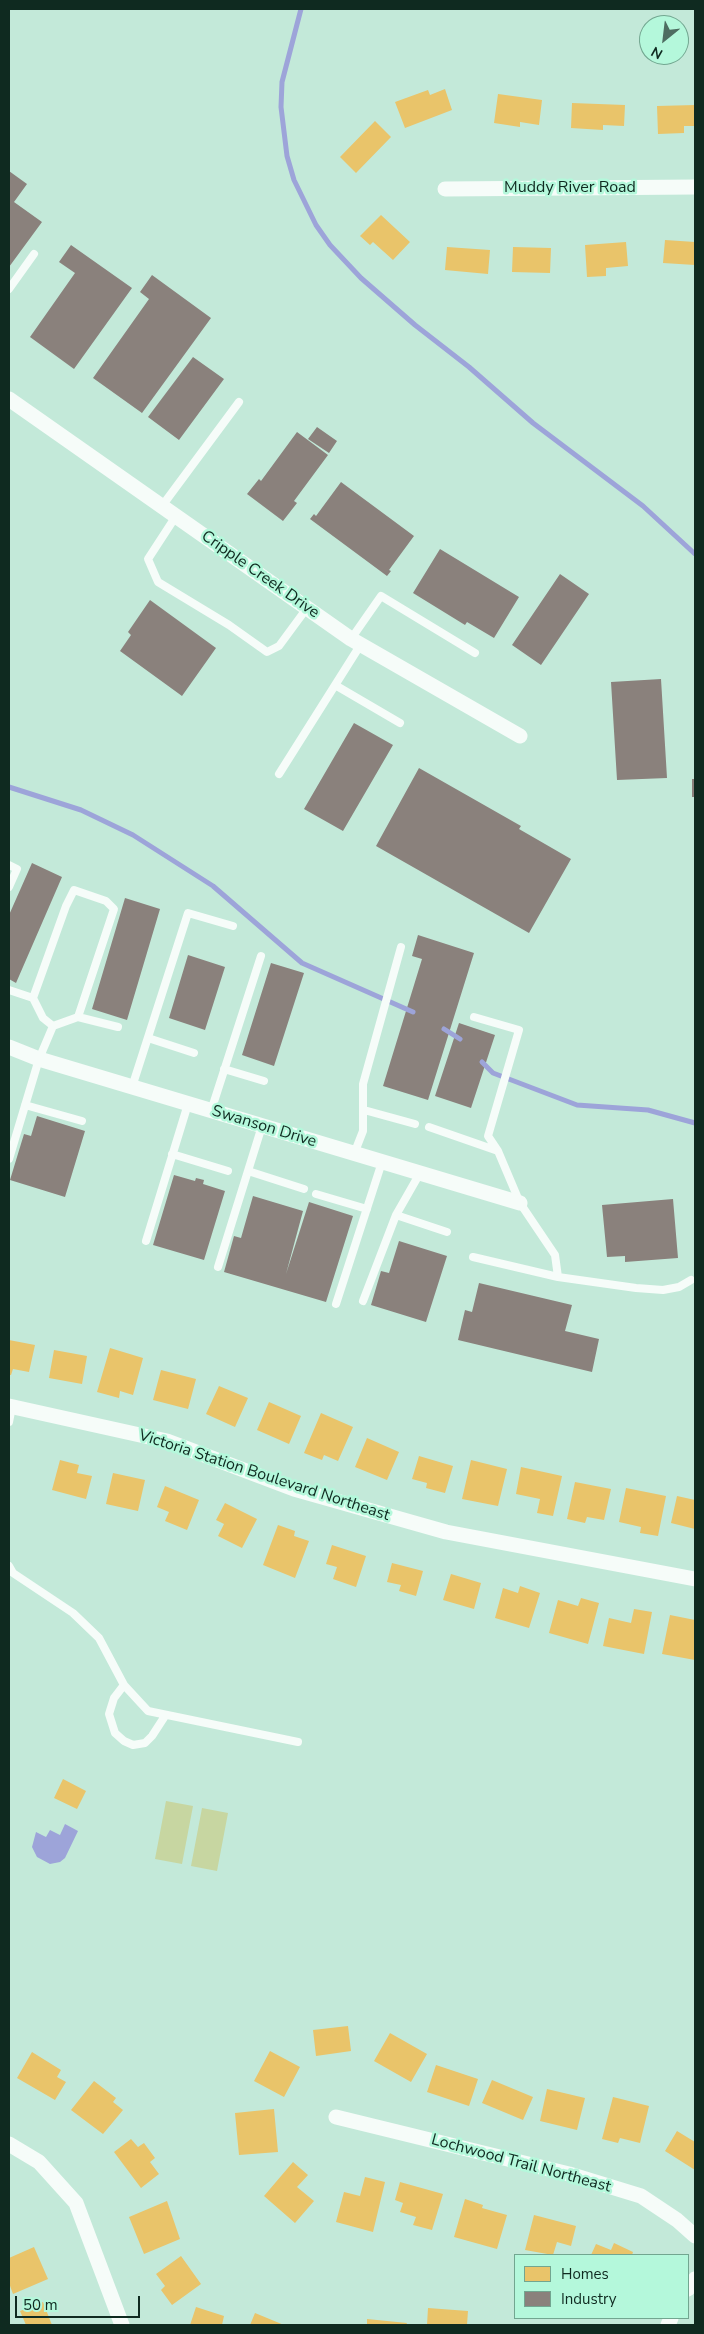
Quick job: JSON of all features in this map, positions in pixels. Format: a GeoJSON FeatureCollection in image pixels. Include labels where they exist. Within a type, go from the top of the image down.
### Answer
{"type":"FeatureCollection","features":[{"type":"Feature","properties":{"kind":"street","name":"Muddy River Road"},"geometry":{"type":"LineString","coordinates":[[445,189],[695,186]]}},
{"type":"Feature","properties":{"kind":"street","name":"Cripple Creek Drive"},"geometry":{"type":"LineString","coordinates":[[9,401],[356,641],[520,736]]}},
{"type":"Feature","properties":{"kind":"street","name":"Swanson Drive"},"geometry":{"type":"LineString","coordinates":[[9,1047],[39,1059],[520,1203]]}},
{"type":"Feature","properties":{"kind":"street","name":"Victoria Station Boulevard Northeast"},"geometry":{"type":"LineString","coordinates":[[10,1412],[166,1441],[294,1489],[446,1532],[695,1579]]}},
{"type":"Feature","properties":{"kind":"street","name":"Lochwood Trail Northeast"},"geometry":{"type":"LineString","coordinates":[[336,2117],[569,2174],[641,2196],[677,2220],[695,2236]]}},
{"type":"Feature","properties":{"kind":"street"},"geometry":{"type":"LineString","coordinates":[[9,2144],[39,2162],[76,2203],[122,2325]]}},
{"type":"Feature","properties":{"kind":"lane"},"geometry":{"type":"LineString","coordinates":[[9,289],[34,254]]}},
{"type":"Feature","properties":{"kind":"lane"},"geometry":{"type":"LineString","coordinates":[[162,506],[240,402]]}},
{"type":"Feature","properties":{"kind":"lane"},"geometry":{"type":"LineString","coordinates":[[176,516],[148,559],[158,582],[229,625],[267,652],[279,646],[307,608]]}},
{"type":"Feature","properties":{"kind":"lane"},"geometry":{"type":"LineString","coordinates":[[279,774],[335,685],[356,641],[381,596],[475,653]]}},
{"type":"Feature","properties":{"kind":"lane"},"geometry":{"type":"LineString","coordinates":[[335,685],[400,723]]}},
{"type":"Feature","properties":{"kind":"lane"},"geometry":{"type":"LineString","coordinates":[[9,865],[17,869],[9,888]]}},
{"type":"Feature","properties":{"kind":"lane"},"geometry":{"type":"LineString","coordinates":[[53,1026],[42,1018],[33,998],[66,906],[74,890],[106,901],[114,909],[78,1017]]}},
{"type":"Feature","properties":{"kind":"lane"},"geometry":{"type":"LineString","coordinates":[[132,1087],[188,913],[233,926]]}},
{"type":"Feature","properties":{"kind":"lane"},"geometry":{"type":"LineString","coordinates":[[354,1154],[363,1131],[363,1084],[401,948]]}},
{"type":"Feature","properties":{"kind":"lane"},"geometry":{"type":"LineString","coordinates":[[211,1111],[261,956]]}},
{"type":"Feature","properties":{"kind":"lane"},"geometry":{"type":"LineString","coordinates":[[9,990],[33,998]]}},
{"type":"Feature","properties":{"kind":"lane"},"geometry":{"type":"LineString","coordinates":[[9,1159],[39,1059],[53,1026],[78,1017],[118,1027]]}},
{"type":"Feature","properties":{"kind":"lane"},"geometry":{"type":"LineString","coordinates":[[474,1017],[519,1030],[488,1136],[498,1151],[520,1203],[555,1255],[558,1277]]}},
{"type":"Feature","properties":{"kind":"lane"},"geometry":{"type":"LineString","coordinates":[[148,1038],[194,1053]]}},
{"type":"Feature","properties":{"kind":"lane"},"geometry":{"type":"LineString","coordinates":[[224,1069],[264,1081]]}},
{"type":"Feature","properties":{"kind":"lane"},"geometry":{"type":"LineString","coordinates":[[146,1241],[188,1104]]}},
{"type":"Feature","properties":{"kind":"lane"},"geometry":{"type":"LineString","coordinates":[[25,1105],[82,1121]]}},
{"type":"Feature","properties":{"kind":"lane"},"geometry":{"type":"LineString","coordinates":[[364,1110],[415,1124]]}},
{"type":"Feature","properties":{"kind":"lane"},"geometry":{"type":"LineString","coordinates":[[218,1267],[262,1126]]}},
{"type":"Feature","properties":{"kind":"lane"},"geometry":{"type":"LineString","coordinates":[[429,1127],[498,1151]]}},
{"type":"Feature","properties":{"kind":"lane"},"geometry":{"type":"LineString","coordinates":[[172,1154],[228,1171]]}},
{"type":"Feature","properties":{"kind":"lane"},"geometry":{"type":"LineString","coordinates":[[336,1304],[382,1162]]}},
{"type":"Feature","properties":{"kind":"lane"},"geometry":{"type":"LineString","coordinates":[[248,1171],[304,1189]]}},
{"type":"Feature","properties":{"kind":"lane"},"geometry":{"type":"LineString","coordinates":[[363,1301],[396,1215],[420,1173]]}},
{"type":"Feature","properties":{"kind":"lane"},"geometry":{"type":"LineString","coordinates":[[316,1194],[367,1209]]}},
{"type":"Feature","properties":{"kind":"lane"},"geometry":{"type":"LineString","coordinates":[[396,1215],[447,1232]]}},
{"type":"Feature","properties":{"kind":"lane"},"geometry":{"type":"LineString","coordinates":[[473,1257],[558,1277],[636,1288],[663,1290],[679,1287],[691,1280]]}},
{"type":"Feature","properties":{"kind":"lane"},"geometry":{"type":"LineString","coordinates":[[9,1566],[13,1573],[73,1613],[99,1638],[124,1684],[148,1711],[298,1742]]}},
{"type":"Feature","properties":{"kind":"lane"},"geometry":{"type":"LineString","coordinates":[[124,1684],[114,1698],[109,1714],[115,1733],[124,1741],[133,1744],[145,1743],[165,1716]]}},
{"type":"Feature","properties":{"kind":"green space"},"geometry":{"type":"Polygon","coordinates":[[[166,1801],[193,1806],[182,1864],[155,1859],[166,1801]]]}},
{"type":"Feature","properties":{"kind":"green space"},"geometry":{"type":"Polygon","coordinates":[[[202,1808],[228,1813],[217,1871],[191,1866],[202,1808]]]}},
{"type":"Feature","properties":{"kind":"water"},"geometry":{"type":"Polygon","coordinates":[[[65,1824],[78,1831],[65,1858],[60,1862],[50,1864],[37,1857],[32,1847],[36,1832],[46,1837],[50,1830],[60,1835],[65,1824]]]}},
{"type":"Feature","properties":{"kind":"building: Homes"},"geometry":{"type":"Polygon","coordinates":[[[445,89],[452,110],[405,128],[395,102],[428,90],[430,95],[445,89]]]}},
{"type":"Feature","properties":{"kind":"building: Homes"},"geometry":{"type":"Polygon","coordinates":[[[498,94],[542,100],[539,125],[520,122],[520,127],[494,123],[498,94]]]}},
{"type":"Feature","properties":{"kind":"building: Homes"},"geometry":{"type":"Polygon","coordinates":[[[572,103],[625,105],[624,126],[603,125],[603,130],[571,128],[572,103]]]}},
{"type":"Feature","properties":{"kind":"building: Homes"},"geometry":{"type":"Polygon","coordinates":[[[695,105],[695,126],[684,126],[684,133],[658,134],[657,106],[695,105]]]}},
{"type":"Feature","properties":{"kind":"building: Homes"},"geometry":{"type":"Polygon","coordinates":[[[375,121],[391,137],[356,173],[340,157],[375,121]]]}},
{"type":"Feature","properties":{"kind":"building: Homes"},"geometry":{"type":"Polygon","coordinates":[[[381,215],[410,242],[393,260],[373,242],[370,245],[360,236],[381,215]]]}},
{"type":"Feature","properties":{"kind":"building: Homes"},"geometry":{"type":"Polygon","coordinates":[[[665,240],[695,242],[695,265],[663,263],[665,240]]]}},
{"type":"Feature","properties":{"kind":"building: Homes"},"geometry":{"type":"Polygon","coordinates":[[[626,242],[628,266],[606,268],[606,276],[587,277],[585,245],[626,242]]]}},
{"type":"Feature","properties":{"kind":"building: Homes"},"geometry":{"type":"Polygon","coordinates":[[[447,247],[490,250],[488,274],[445,270],[447,247]]]}},
{"type":"Feature","properties":{"kind":"building: Homes"},"geometry":{"type":"Polygon","coordinates":[[[513,247],[551,248],[550,273],[512,272],[513,247]]]}},
{"type":"Feature","properties":{"kind":"building: Homes"},"geometry":{"type":"Polygon","coordinates":[[[9,1340],[35,1345],[29,1372],[13,1369],[11,1375],[9,1375],[9,1340]]]}},
{"type":"Feature","properties":{"kind":"building: Homes"},"geometry":{"type":"Polygon","coordinates":[[[110,1348],[143,1358],[133,1395],[120,1391],[119,1398],[97,1392],[110,1348]]]}},
{"type":"Feature","properties":{"kind":"building: Homes"},"geometry":{"type":"Polygon","coordinates":[[[54,1350],[87,1356],[82,1384],[49,1378],[54,1350]]]}},
{"type":"Feature","properties":{"kind":"building: Homes"},"geometry":{"type":"Polygon","coordinates":[[[161,1370],[196,1379],[188,1409],[153,1400],[161,1370]]]}},
{"type":"Feature","properties":{"kind":"building: Homes"},"geometry":{"type":"Polygon","coordinates":[[[219,1386],[248,1398],[235,1427],[206,1414],[219,1386]]]}},
{"type":"Feature","properties":{"kind":"building: Homes"},"geometry":{"type":"Polygon","coordinates":[[[269,1402],[301,1416],[289,1444],[257,1430],[269,1402]]]}},
{"type":"Feature","properties":{"kind":"building: Homes"},"geometry":{"type":"Polygon","coordinates":[[[321,1413],[353,1427],[338,1461],[324,1455],[322,1460],[304,1453],[321,1413]]]}},
{"type":"Feature","properties":{"kind":"building: Homes"},"geometry":{"type":"Polygon","coordinates":[[[367,1438],[399,1452],[387,1480],[355,1467],[367,1438]]]}},
{"type":"Feature","properties":{"kind":"building: Homes"},"geometry":{"type":"Polygon","coordinates":[[[419,1456],[453,1466],[445,1493],[426,1488],[427,1483],[412,1479],[419,1456]]]}},
{"type":"Feature","properties":{"kind":"building: Homes"},"geometry":{"type":"Polygon","coordinates":[[[60,1460],[79,1465],[77,1473],[92,1476],[86,1499],[52,1490],[60,1460]]]}},
{"type":"Feature","properties":{"kind":"building: Homes"},"geometry":{"type":"Polygon","coordinates":[[[471,1460],[507,1469],[498,1506],[462,1499],[471,1460]]]}},
{"type":"Feature","properties":{"kind":"building: Homes"},"geometry":{"type":"Polygon","coordinates":[[[521,1467],[562,1476],[553,1516],[537,1513],[540,1499],[516,1494],[521,1467]]]}},
{"type":"Feature","properties":{"kind":"building: Homes"},"geometry":{"type":"Polygon","coordinates":[[[113,1473],[145,1480],[138,1511],[106,1504],[113,1473]]]}},
{"type":"Feature","properties":{"kind":"building: Homes"},"geometry":{"type":"Polygon","coordinates":[[[575,1482],[611,1489],[604,1520],[587,1517],[585,1523],[567,1519],[575,1482]]]}},
{"type":"Feature","properties":{"kind":"building: Homes"},"geometry":{"type":"Polygon","coordinates":[[[165,1486],[199,1500],[187,1530],[165,1521],[169,1512],[157,1507],[165,1486]]]}},
{"type":"Feature","properties":{"kind":"building: Homes"},"geometry":{"type":"Polygon","coordinates":[[[626,1488],[666,1496],[658,1536],[640,1533],[641,1527],[619,1522],[626,1488]]]}},
{"type":"Feature","properties":{"kind":"building: Homes"},"geometry":{"type":"Polygon","coordinates":[[[677,1496],[695,1500],[695,1529],[671,1523],[677,1496]]]}},
{"type":"Feature","properties":{"kind":"building: Homes"},"geometry":{"type":"Polygon","coordinates":[[[225,1503],[257,1519],[242,1548],[218,1536],[224,1524],[216,1520],[225,1503]]]}},
{"type":"Feature","properties":{"kind":"building: Homes"},"geometry":{"type":"Polygon","coordinates":[[[278,1525],[295,1531],[294,1536],[309,1541],[295,1578],[263,1565],[278,1525]]]}},
{"type":"Feature","properties":{"kind":"building: Homes"},"geometry":{"type":"Polygon","coordinates":[[[332,1545],[366,1556],[356,1587],[333,1579],[337,1567],[326,1564],[332,1545]]]}},
{"type":"Feature","properties":{"kind":"building: Homes"},"geometry":{"type":"Polygon","coordinates":[[[392,1563],[423,1571],[416,1596],[399,1591],[401,1585],[387,1582],[392,1563]]]}},
{"type":"Feature","properties":{"kind":"building: Homes"},"geometry":{"type":"Polygon","coordinates":[[[451,1574],[481,1583],[474,1609],[443,1600],[451,1574]]]}},
{"type":"Feature","properties":{"kind":"building: Homes"},"geometry":{"type":"Polygon","coordinates":[[[520,1586],[540,1593],[529,1628],[495,1618],[503,1588],[518,1593],[520,1586]]]}},
{"type":"Feature","properties":{"kind":"building: Homes"},"geometry":{"type":"Polygon","coordinates":[[[581,1598],[599,1603],[588,1644],[549,1633],[558,1600],[578,1606],[581,1598]]]}},
{"type":"Feature","properties":{"kind":"building: Homes"},"geometry":{"type":"Polygon","coordinates":[[[634,1609],[652,1612],[644,1654],[603,1646],[609,1618],[631,1623],[634,1609]]]}},
{"type":"Feature","properties":{"kind":"building: Homes"},"geometry":{"type":"Polygon","coordinates":[[[670,1615],[695,1620],[695,1660],[662,1654],[670,1615]]]}},
{"type":"Feature","properties":{"kind":"building: Homes"},"geometry":{"type":"Polygon","coordinates":[[[63,1779],[86,1791],[77,1809],[54,1798],[63,1779]]]}},
{"type":"Feature","properties":{"kind":"building: Homes"},"geometry":{"type":"Polygon","coordinates":[[[348,2026],[351,2051],[316,2056],[313,2030],[348,2026]]]}},
{"type":"Feature","properties":{"kind":"building: Homes"},"geometry":{"type":"Polygon","coordinates":[[[390,2033],[427,2054],[411,2082],[374,2061],[390,2033]]]}},
{"type":"Feature","properties":{"kind":"building: Homes"},"geometry":{"type":"Polygon","coordinates":[[[270,2051],[300,2067],[284,2097],[254,2081],[270,2051]]]}},
{"type":"Feature","properties":{"kind":"building: Homes"},"geometry":{"type":"Polygon","coordinates":[[[32,2052],[61,2070],[57,2077],[66,2082],[55,2100],[17,2078],[32,2052]]]}},
{"type":"Feature","properties":{"kind":"building: Homes"},"geometry":{"type":"Polygon","coordinates":[[[436,2065],[478,2079],[469,2106],[427,2092],[436,2065]]]}},
{"type":"Feature","properties":{"kind":"building: Homes"},"geometry":{"type":"Polygon","coordinates":[[[492,2080],[533,2097],[523,2120],[482,2103],[492,2080]]]}},
{"type":"Feature","properties":{"kind":"building: Homes"},"geometry":{"type":"Polygon","coordinates":[[[94,2081],[116,2098],[113,2102],[123,2110],[103,2134],[71,2110],[94,2081]]]}},
{"type":"Feature","properties":{"kind":"building: Homes"},"geometry":{"type":"Polygon","coordinates":[[[547,2089],[585,2098],[577,2130],[540,2121],[547,2089]]]}},
{"type":"Feature","properties":{"kind":"building: Homes"},"geometry":{"type":"Polygon","coordinates":[[[613,2097],[649,2106],[640,2143],[620,2138],[618,2143],[602,2139],[613,2097]]]}},
{"type":"Feature","properties":{"kind":"building: Homes"},"geometry":{"type":"Polygon","coordinates":[[[274,2109],[278,2152],[239,2155],[235,2113],[274,2109]]]}},
{"type":"Feature","properties":{"kind":"building: Homes"},"geometry":{"type":"Polygon","coordinates":[[[677,2131],[695,2142],[695,2170],[665,2151],[677,2131]]]}},
{"type":"Feature","properties":{"kind":"building: Homes"},"geometry":{"type":"Polygon","coordinates":[[[131,2139],[138,2147],[144,2143],[155,2158],[150,2162],[159,2174],[141,2188],[114,2152],[131,2139]]]}},
{"type":"Feature","properties":{"kind":"building: Homes"},"geometry":{"type":"Polygon","coordinates":[[[293,2162],[308,2175],[297,2187],[314,2201],[295,2223],[264,2196],[293,2162]]]}},
{"type":"Feature","properties":{"kind":"building: Homes"},"geometry":{"type":"Polygon","coordinates":[[[365,2177],[385,2182],[373,2232],[336,2222],[344,2192],[360,2196],[365,2177]]]}},
{"type":"Feature","properties":{"kind":"building: Homes"},"geometry":{"type":"Polygon","coordinates":[[[400,2182],[443,2194],[432,2230],[413,2225],[416,2217],[400,2212],[403,2203],[395,2200],[400,2182]]]}},
{"type":"Feature","properties":{"kind":"building: Homes"},"geometry":{"type":"Polygon","coordinates":[[[465,2199],[483,2205],[482,2208],[507,2215],[497,2249],[454,2237],[465,2199]]]}},
{"type":"Feature","properties":{"kind":"building: Homes"},"geometry":{"type":"Polygon","coordinates":[[[167,2201],[180,2239],[144,2254],[129,2217],[167,2201]]]}},
{"type":"Feature","properties":{"kind":"building: Homes"},"geometry":{"type":"Polygon","coordinates":[[[534,2215],[576,2226],[571,2246],[557,2242],[553,2254],[525,2250],[534,2215]]]}},
{"type":"Feature","properties":{"kind":"building: Homes"},"geometry":{"type":"Polygon","coordinates":[[[614,2243],[633,2252],[632,2254],[591,2254],[596,2244],[611,2250],[614,2243]]]}},
{"type":"Feature","properties":{"kind":"building: Homes"},"geometry":{"type":"Polygon","coordinates":[[[34,2247],[48,2279],[13,2294],[9,2283],[9,2258],[34,2247]]]}},
{"type":"Feature","properties":{"kind":"building: Homes"},"geometry":{"type":"Polygon","coordinates":[[[181,2256],[201,2284],[172,2305],[161,2290],[165,2286],[156,2274],[181,2256]]]}},
{"type":"Feature","properties":{"kind":"building: Homes"},"geometry":{"type":"Polygon","coordinates":[[[43,2302],[52,2325],[26,2325],[20,2311],[43,2302]]]}},
{"type":"Feature","properties":{"kind":"building: Homes"},"geometry":{"type":"Polygon","coordinates":[[[196,2307],[224,2316],[222,2325],[190,2325],[196,2307]]]}},
{"type":"Feature","properties":{"kind":"building: Homes"},"geometry":{"type":"Polygon","coordinates":[[[428,2308],[468,2311],[467,2325],[427,2325],[428,2308]]]}},
{"type":"Feature","properties":{"kind":"building: Homes"},"geometry":{"type":"Polygon","coordinates":[[[255,2313],[284,2325],[250,2325],[255,2313]]]}},
{"type":"Feature","properties":{"kind":"building: Homes"},"geometry":{"type":"Polygon","coordinates":[[[367,2319],[407,2323],[406,2325],[367,2325],[367,2319]]]}},
{"type":"Feature","properties":{"kind":"building: Industry"},"geometry":{"type":"Polygon","coordinates":[[[9,171],[27,184],[14,202],[42,222],[9,267],[9,171]]]}},
{"type":"Feature","properties":{"kind":"building: Industry"},"geometry":{"type":"Polygon","coordinates":[[[71,245],[132,288],[74,369],[30,337],[75,273],[59,262],[71,245]]]}},
{"type":"Feature","properties":{"kind":"building: Industry"},"geometry":{"type":"Polygon","coordinates":[[[152,275],[211,318],[142,413],[93,378],[149,299],[140,292],[152,275]]]}},
{"type":"Feature","properties":{"kind":"building: Industry"},"geometry":{"type":"Polygon","coordinates":[[[193,357],[224,379],[179,440],[148,417],[193,357]]]}},
{"type":"Feature","properties":{"kind":"building: Industry"},"geometry":{"type":"Polygon","coordinates":[[[317,427],[337,441],[329,453],[308,439],[317,427]]]}},
{"type":"Feature","properties":{"kind":"building: Industry"},"geometry":{"type":"Polygon","coordinates":[[[297,432],[328,455],[294,501],[297,503],[283,521],[247,494],[259,479],[261,481],[297,432]]]}},
{"type":"Feature","properties":{"kind":"building: Industry"},"geometry":{"type":"Polygon","coordinates":[[[341,482],[414,536],[389,570],[391,571],[387,576],[310,519],[314,514],[316,516],[341,482]]]}},
{"type":"Feature","properties":{"kind":"building: Industry"},"geometry":{"type":"Polygon","coordinates":[[[440,549],[519,597],[494,638],[467,622],[465,625],[413,593],[440,549]]]}},
{"type":"Feature","properties":{"kind":"building: Industry"},"geometry":{"type":"Polygon","coordinates":[[[560,574],[589,594],[541,665],[512,645],[560,574]]]}},
{"type":"Feature","properties":{"kind":"building: Industry"},"geometry":{"type":"Polygon","coordinates":[[[150,600],[216,648],[182,696],[120,651],[131,635],[128,632],[150,600]]]}},
{"type":"Feature","properties":{"kind":"building: Industry"},"geometry":{"type":"Polygon","coordinates":[[[661,679],[667,778],[617,780],[611,682],[661,679]]]}},
{"type":"Feature","properties":{"kind":"building: Industry"},"geometry":{"type":"Polygon","coordinates":[[[354,723],[393,745],[343,831],[304,809],[354,723]]]}},
{"type":"Feature","properties":{"kind":"building: Industry"},"geometry":{"type":"Polygon","coordinates":[[[419,768],[521,826],[519,829],[571,859],[529,933],[376,846],[419,768]]]}},
{"type":"Feature","properties":{"kind":"building: Industry"},"geometry":{"type":"Polygon","coordinates":[[[692,779],[695,779],[695,797],[692,797],[692,779]]]}},
{"type":"Feature","properties":{"kind":"building: Industry"},"geometry":{"type":"Polygon","coordinates":[[[32,863],[62,877],[16,983],[9,979],[9,915],[32,863]]]}},
{"type":"Feature","properties":{"kind":"building: Industry"},"geometry":{"type":"Polygon","coordinates":[[[125,898],[160,909],[127,1020],[92,1009],[125,898]]]}},
{"type":"Feature","properties":{"kind":"building: Industry"},"geometry":{"type":"Polygon","coordinates":[[[418,935],[474,953],[428,1100],[383,1086],[422,959],[412,956],[418,935]]]}},
{"type":"Feature","properties":{"kind":"building: Industry"},"geometry":{"type":"Polygon","coordinates":[[[188,955],[225,967],[205,1030],[169,1018],[188,955]]]}},
{"type":"Feature","properties":{"kind":"building: Industry"},"geometry":{"type":"Polygon","coordinates":[[[271,963],[304,973],[274,1066],[242,1055],[271,963]]]}},
{"type":"Feature","properties":{"kind":"building: Industry"},"geometry":{"type":"Polygon","coordinates":[[[459,1023],[495,1035],[471,1108],[435,1096],[459,1023]]]}},
{"type":"Feature","properties":{"kind":"building: Industry"},"geometry":{"type":"Polygon","coordinates":[[[37,1116],[85,1131],[65,1197],[10,1180],[24,1134],[31,1136],[37,1116]]]}},
{"type":"Feature","properties":{"kind":"building: Industry"},"geometry":{"type":"Polygon","coordinates":[[[174,1175],[195,1181],[196,1178],[204,1180],[203,1184],[225,1191],[204,1260],[153,1245],[174,1175]]]}},
{"type":"Feature","properties":{"kind":"building: Industry"},"geometry":{"type":"Polygon","coordinates":[[[253,1196],[303,1211],[286,1274],[309,1202],[353,1216],[326,1302],[224,1272],[234,1236],[241,1238],[253,1196]]]}},
{"type":"Feature","properties":{"kind":"building: Industry"},"geometry":{"type":"Polygon","coordinates":[[[673,1199],[678,1258],[625,1262],[625,1256],[607,1257],[602,1205],[673,1199]]]}},
{"type":"Feature","properties":{"kind":"building: Industry"},"geometry":{"type":"Polygon","coordinates":[[[399,1241],[447,1256],[426,1322],[371,1305],[381,1271],[389,1273],[399,1241]]]}},
{"type":"Feature","properties":{"kind":"building: Industry"},"geometry":{"type":"Polygon","coordinates":[[[479,1283],[572,1305],[565,1331],[599,1339],[592,1372],[458,1340],[465,1310],[472,1312],[479,1283]]]}},
{"type":"Feature","properties":{"kind":"waterway"},"geometry":{"type":"LineString","coordinates":[[301,9],[282,82],[281,107],[287,156],[294,180],[316,225],[330,245],[361,278],[415,325],[469,367],[533,423],[643,506],[695,554]]}},
{"type":"Feature","properties":{"kind":"waterway"},"geometry":{"type":"LineString","coordinates":[[9,787],[81,810],[133,835],[213,886],[302,963],[413,1012]]}},
{"type":"Feature","properties":{"kind":"waterway"},"geometry":{"type":"LineString","coordinates":[[444,1029],[460,1039]]}},
{"type":"Feature","properties":{"kind":"waterway"},"geometry":{"type":"LineString","coordinates":[[482,1062],[493,1073],[577,1105],[648,1110],[695,1123]]}}]}
